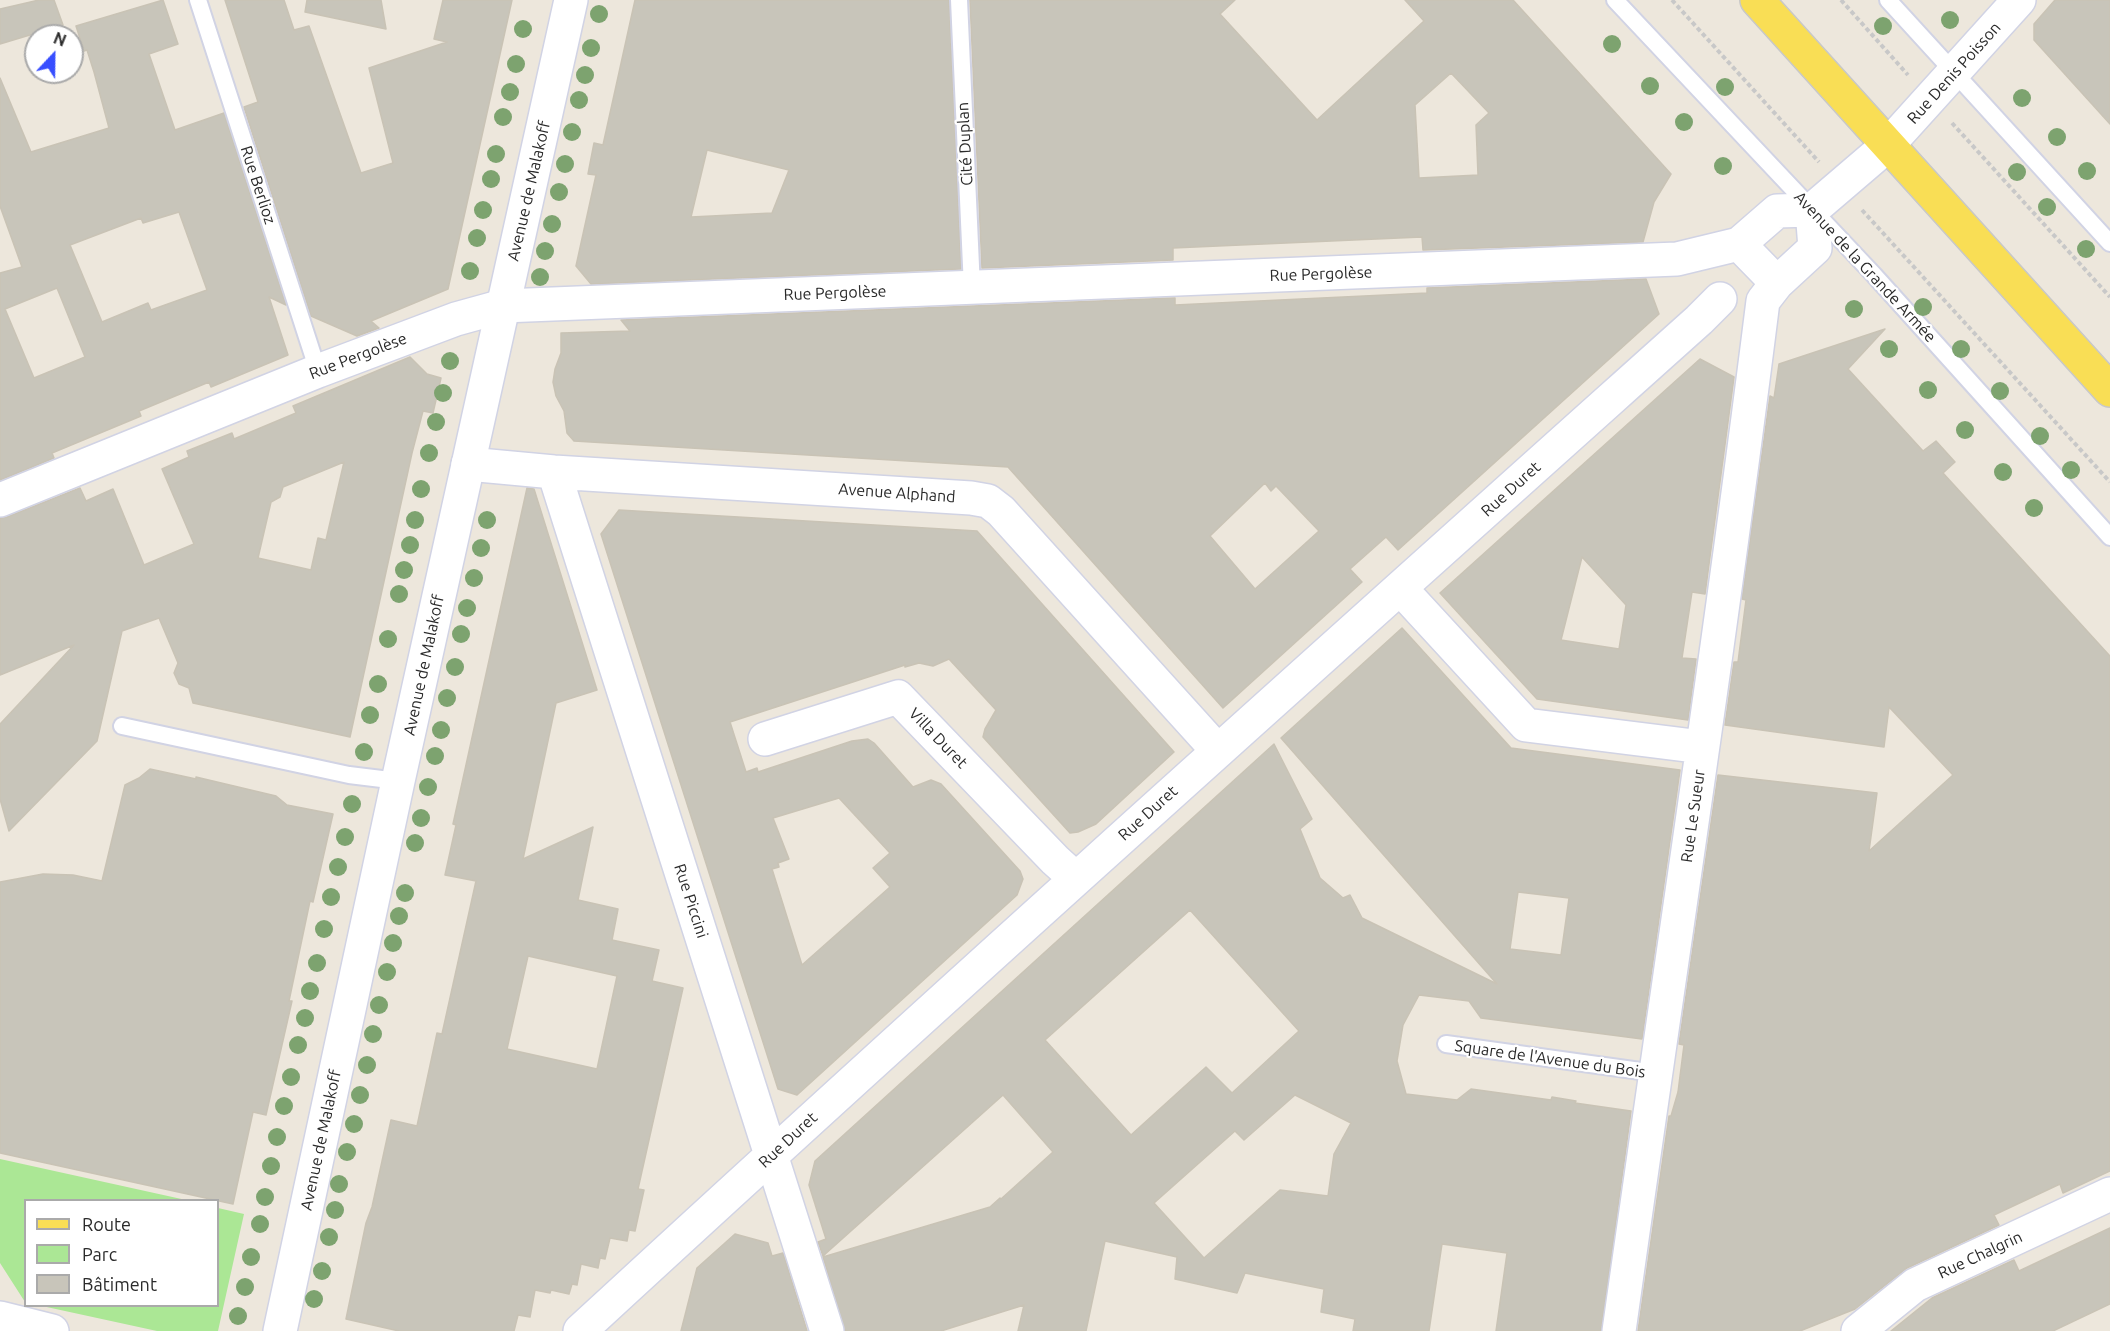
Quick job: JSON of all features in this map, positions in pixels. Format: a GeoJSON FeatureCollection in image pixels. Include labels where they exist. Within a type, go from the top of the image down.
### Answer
{"type":"FeatureCollection","features":[{"type":"Feature","properties":{"kind":"main road"},"geometry":{"type":"LineString","coordinates":[[1757,0],[2110,390]]}},
{"type":"Feature","properties":{"kind":"street","name":"Avenue de Malakoff"},"geometry":{"type":"LineString","coordinates":[[280,1331],[398,782],[572,0]]}},
{"type":"Feature","properties":{"kind":"street","name":"Rue Denis Poisson"},"geometry":{"type":"LineString","coordinates":[[1812,210],[1888,146],[2019,0]]}},
{"type":"Feature","properties":{"kind":"street"},"geometry":{"type":"LineString","coordinates":[[1705,252],[1720,299],[1770,292],[1815,248],[1812,210],[1777,211],[1739,244],[1770,292]]}},
{"type":"Feature","properties":{"kind":"street","name":"Rue Pergolèse"},"geometry":{"type":"LineString","coordinates":[[0,500],[318,371],[456,319],[503,306],[1677,259],[1739,244]]}},
{"type":"Feature","properties":{"kind":"street","name":"Rue Le Sueur"},"geometry":{"type":"LineString","coordinates":[[1620,1331],[1702,747],[1770,292]]}},
{"type":"Feature","properties":{"kind":"street","name":"Rue Duret"},"geometry":{"type":"LineString","coordinates":[[580,1331],[1218,750],[1720,299]]}},
{"type":"Feature","properties":{"kind":"street","name":"Avenue Alphand"},"geometry":{"type":"LineString","coordinates":[[468,464],[554,472],[972,498],[988,501],[1001,511],[1218,750]]}},
{"type":"Feature","properties":{"kind":"street","name":"Rue Piccini"},"geometry":{"type":"LineString","coordinates":[[554,472],[827,1331]]}},
{"type":"Feature","properties":{"kind":"street"},"geometry":{"type":"LineString","coordinates":[[1400,588],[1526,725],[1702,747]]}},
{"type":"Feature","properties":{"kind":"street","name":"Villa Duret"},"geometry":{"type":"LineString","coordinates":[[765,740],[898,697],[1076,879]]}},
{"type":"Feature","properties":{"kind":"street","name":"Rue Chalgrin"},"geometry":{"type":"LineString","coordinates":[[1858,1331],[1915,1286],[2110,1194]]}},
{"type":"Feature","properties":{"kind":"street"},"geometry":{"type":"LineString","coordinates":[[0,1318],[52,1331]]}},
{"type":"Feature","properties":{"kind":"lane","name":"Rue Berlioz"},"geometry":{"type":"LineString","coordinates":[[198,0],[318,371]]}},
{"type":"Feature","properties":{"kind":"lane","name":"Cité Duplan"},"geometry":{"type":"LineString","coordinates":[[959,0],[972,288]]}},
{"type":"Feature","properties":{"kind":"lane","name":"Avenue de la Grande Armée"},"geometry":{"type":"LineString","coordinates":[[1615,0],[1874,275],[2110,537]]}},
{"type":"Feature","properties":{"kind":"lane"},"geometry":{"type":"LineString","coordinates":[[1888,0],[2110,243]]}},
{"type":"Feature","properties":{"kind":"lane"},"geometry":{"type":"LineString","coordinates":[[122,726],[349,775],[398,782]]}},
{"type":"Feature","properties":{"kind":"lane","name":"Square de l'Avenue du Bois"},"geometry":{"type":"LineString","coordinates":[[1446,1044],[1655,1073]]}},
{"type":"Feature","properties":{"kind":"path"},"geometry":{"type":"LineString","coordinates":[[1672,0],[1772,110]]}},
{"type":"Feature","properties":{"kind":"path"},"geometry":{"type":"LineString","coordinates":[[1840,0],[1895,61]]}},
{"type":"Feature","properties":{"kind":"path"},"geometry":{"type":"LineString","coordinates":[[1982,156],[2110,297]]}},
{"type":"Feature","properties":{"kind":"path"},"geometry":{"type":"LineString","coordinates":[[1918,271],[2110,482]]}},
{"type":"Feature","properties":{"kind":"green space"},"geometry":{"type":"Polygon","coordinates":[[[0,1159],[181,1199],[24,1199],[24,1300],[0,1263],[0,1159]]]}},
{"type":"Feature","properties":{"kind":"green space"},"geometry":{"type":"Polygon","coordinates":[[[219,1208],[244,1214],[218,1331],[157,1331],[47,1307],[219,1307],[219,1208]]]}},
{"type":"Feature","properties":{"kind":"building"},"geometry":{"type":"Polygon","coordinates":[[[39,0],[54,0],[63,24],[24,24],[24,37],[0,44],[0,9],[39,0]]]}},
{"type":"Feature","properties":{"kind":"building"},"geometry":{"type":"Polygon","coordinates":[[[163,0],[178,44],[149,54],[175,130],[224,113],[286,305],[269,297],[288,355],[211,387],[209,382],[139,411],[141,416],[52,453],[54,458],[0,480],[0,273],[22,267],[0,206],[0,78],[31,152],[109,128],[87,50],[84,51],[83,24],[163,0]],[[179,212],[143,223],[141,218],[70,245],[102,322],[148,303],[151,310],[207,290],[179,212]],[[57,288],[5,309],[34,378],[85,357],[57,288]]]}},
{"type":"Feature","properties":{"kind":"building"},"geometry":{"type":"Polygon","coordinates":[[[225,0],[284,0],[294,30],[309,26],[361,173],[393,163],[369,68],[447,42],[434,39],[443,0],[512,0],[448,289],[371,321],[379,328],[357,336],[311,316],[244,107],[258,102],[225,0]]]}},
{"type":"Feature","properties":{"kind":"building"},"geometry":{"type":"Polygon","coordinates":[[[307,0],[381,0],[386,29],[305,12],[307,0]]]}},
{"type":"Feature","properties":{"kind":"building"},"geometry":{"type":"Polygon","coordinates":[[[635,0],[949,0],[961,269],[591,284],[576,266],[596,175],[588,174],[594,143],[603,145],[635,0]],[[707,150],[691,217],[772,213],[789,170],[707,150]]]}},
{"type":"Feature","properties":{"kind":"building"},"geometry":{"type":"Polygon","coordinates":[[[970,0],[1235,0],[1220,14],[1317,120],[1424,21],[1405,0],[1513,0],[1671,174],[1654,202],[1643,242],[1423,250],[1422,237],[1173,248],[1173,260],[982,268],[970,0]],[[1451,73],[1415,105],[1419,178],[1478,175],[1476,125],[1489,113],[1451,73]]]}},
{"type":"Feature","properties":{"kind":"building"},"geometry":{"type":"Polygon","coordinates":[[[2055,0],[2110,0],[2110,124],[2034,40],[2034,24],[2055,0]]]}},
{"type":"Feature","properties":{"kind":"building"},"geometry":{"type":"Polygon","coordinates":[[[1646,279],[1659,314],[1398,550],[1386,537],[1350,569],[1362,582],[1223,708],[1008,467],[574,441],[567,433],[564,411],[556,396],[553,382],[561,353],[561,333],[630,331],[621,320],[1175,298],[1175,305],[1427,293],[1427,288],[1646,279]],[[1265,483],[1210,536],[1255,589],[1319,531],[1276,486],[1271,491],[1265,483]]]}},
{"type":"Feature","properties":{"kind":"building"},"geometry":{"type":"Polygon","coordinates":[[[1885,329],[1848,369],[1923,451],[1936,441],[1955,462],[1943,473],[2110,656],[2110,1171],[2063,1193],[2060,1184],[1994,1215],[1999,1225],[1907,1268],[1855,1309],[1800,1331],[1638,1331],[1669,1116],[1671,1116],[1678,1092],[1684,1045],[1679,1044],[1718,775],[1877,793],[1869,851],[1953,775],[1889,707],[1884,747],[1725,725],[1734,662],[1738,662],[1746,600],[1742,599],[1770,396],[1774,398],[1779,364],[1885,329]]]}},
{"type":"Feature","properties":{"kind":"building"},"geometry":{"type":"Polygon","coordinates":[[[410,357],[427,374],[441,378],[433,413],[423,411],[412,453],[350,737],[193,703],[189,688],[179,684],[174,673],[178,663],[159,618],[122,631],[97,741],[9,831],[0,799],[0,724],[74,645],[0,675],[0,518],[80,488],[86,501],[113,489],[144,565],[194,544],[162,469],[189,457],[187,451],[232,433],[234,439],[296,413],[293,406],[410,357]],[[344,462],[283,487],[280,497],[271,502],[258,558],[311,570],[318,538],[326,540],[344,462]]]}},
{"type":"Feature","properties":{"kind":"building"},"geometry":{"type":"Polygon","coordinates":[[[1700,359],[1734,377],[1705,594],[1692,592],[1682,658],[1696,659],[1688,720],[1537,699],[1440,593],[1700,359]],[[1582,557],[1561,640],[1619,649],[1626,605],[1582,557]]]}},
{"type":"Feature","properties":{"kind":"building"},"geometry":{"type":"Polygon","coordinates":[[[527,488],[534,489],[597,690],[556,703],[523,859],[593,827],[578,900],[618,909],[612,940],[659,950],[652,981],[683,988],[638,1189],[644,1190],[635,1231],[629,1230],[627,1241],[610,1238],[605,1259],[600,1258],[598,1268],[581,1264],[577,1285],[572,1284],[569,1294],[551,1290],[550,1293],[535,1290],[530,1317],[518,1315],[514,1331],[399,1331],[346,1319],[391,1120],[417,1126],[437,1033],[442,1034],[476,881],[445,875],[456,825],[453,824],[527,488]],[[528,956],[507,1049],[597,1069],[617,976],[528,956]]]}},
{"type":"Feature","properties":{"kind":"building"},"geometry":{"type":"Polygon","coordinates":[[[619,510],[977,531],[1174,752],[1096,824],[1070,833],[983,737],[996,710],[949,659],[933,666],[919,663],[905,667],[905,665],[730,722],[746,772],[757,768],[758,772],[852,741],[868,739],[913,787],[931,780],[941,784],[1020,871],[1023,879],[1017,895],[797,1095],[778,1089],[601,534],[619,510]],[[839,798],[773,818],[789,859],[778,863],[779,867],[772,869],[802,965],[890,887],[873,868],[890,853],[839,798]]]}},
{"type":"Feature","properties":{"kind":"building"},"geometry":{"type":"Polygon","coordinates":[[[1402,628],[1511,748],[1680,770],[1642,1039],[1481,1018],[1469,1001],[1419,995],[1403,1025],[1397,1061],[1406,1094],[1457,1100],[1471,1089],[1551,1100],[1552,1097],[1576,1101],[1575,1103],[1631,1111],[1601,1331],[1496,1331],[1507,1253],[1442,1244],[1429,1331],[1353,1331],[1355,1319],[1321,1312],[1324,1289],[1245,1273],[1237,1293],[1175,1279],[1177,1257],[1105,1241],[1086,1331],[1018,1331],[1024,1305],[941,1331],[845,1331],[823,1257],[990,1207],[1053,1152],[1003,1095],[823,1256],[818,1242],[826,1239],[809,1185],[815,1161],[1274,744],[1312,819],[1300,829],[1320,878],[1343,898],[1350,895],[1362,918],[1497,984],[1281,738],[1402,628]],[[1518,892],[1510,949],[1561,955],[1569,898],[1518,892]],[[1190,910],[1045,1040],[1131,1135],[1206,1067],[1232,1093],[1299,1031],[1190,910]],[[1295,1095],[1244,1140],[1235,1131],[1154,1203],[1204,1258],[1280,1190],[1328,1196],[1334,1154],[1351,1123],[1295,1095]]]}},
{"type":"Feature","properties":{"kind":"building"},"geometry":{"type":"Polygon","coordinates":[[[150,769],[196,779],[196,777],[276,796],[287,805],[333,814],[313,902],[310,901],[289,1001],[292,1001],[266,1115],[253,1112],[233,1204],[219,1201],[219,1199],[210,1199],[0,1153],[0,882],[43,874],[73,875],[102,881],[125,785],[150,769]]]}},
{"type":"Feature","properties":{"kind":"building"},"geometry":{"type":"Polygon","coordinates":[[[2110,1228],[2110,1304],[2053,1331],[1891,1331],[1932,1298],[2014,1260],[2019,1271],[2110,1228]]]}},
{"type":"Feature","properties":{"kind":"building"},"geometry":{"type":"Polygon","coordinates":[[[735,1234],[768,1243],[772,1256],[783,1253],[807,1331],[681,1331],[697,1268],[735,1234]]]}}]}
